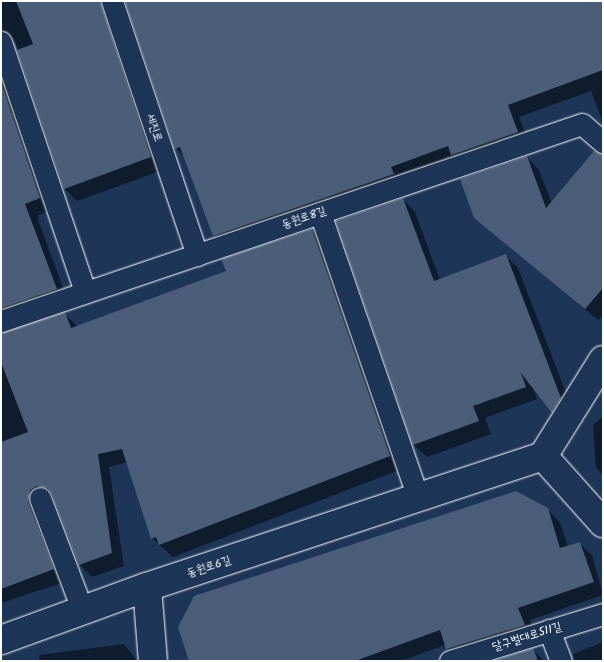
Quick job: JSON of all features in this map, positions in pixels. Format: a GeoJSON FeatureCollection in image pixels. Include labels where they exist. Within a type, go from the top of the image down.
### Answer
{"type":"FeatureCollection","features":[{"type":"Feature","properties":{"kind":"street"},"geometry":{"type":"LineString","coordinates":[[603,360],[544,456],[603,523]]}},
{"type":"Feature","properties":{"kind":"street","name":"동원로6길"},"geometry":{"type":"LineString","coordinates":[[1,640],[83,612],[146,587],[544,456]]}},
{"type":"Feature","properties":{"kind":"street"},"geometry":{"type":"LineString","coordinates":[[146,587],[153,661]]}},
{"type":"Feature","properties":{"kind":"lane","name":"세진로"},"geometry":{"type":"LineString","coordinates":[[112,1],[196,255]]}},
{"type":"Feature","properties":{"kind":"lane"},"geometry":{"type":"LineString","coordinates":[[1,42],[85,292]]}},
{"type":"Feature","properties":{"kind":"lane","name":"동원로8길"},"geometry":{"type":"LineString","coordinates":[[1,321],[582,124],[603,142]]}},
{"type":"Feature","properties":{"kind":"lane"},"geometry":{"type":"LineString","coordinates":[[320,213],[418,498]]}},
{"type":"Feature","properties":{"kind":"lane"},"geometry":{"type":"LineString","coordinates":[[40,498],[83,612]]}},
{"type":"Feature","properties":{"kind":"lane","name":"달구벌대로511길"},"geometry":{"type":"LineString","coordinates":[[450,661],[603,614]]}},
{"type":"Feature","properties":{"kind":"lane"},"geometry":{"type":"LineString","coordinates":[[549,630],[561,661]]}},
{"type":"Feature","properties":{"kind":"building"},"geometry":{"type":"Polygon","coordinates":[[[16,1],[100,1],[151,157],[64,189],[17,50],[33,44],[16,1]]]}},
{"type":"Feature","properties":{"kind":"building"},"geometry":{"type":"Polygon","coordinates":[[[125,1],[603,1],[603,70],[508,105],[518,132],[451,155],[448,146],[391,167],[394,174],[213,236],[180,147],[175,149],[125,1]]]}},
{"type":"Feature","properties":{"kind":"building"},"geometry":{"type":"Polygon","coordinates":[[[1,82],[40,198],[25,204],[57,289],[1,308],[1,82]]]}},
{"type":"Feature","properties":{"kind":"building"},"geometry":{"type":"Polygon","coordinates":[[[594,151],[603,154],[603,288],[585,309],[474,218],[460,179],[527,156],[546,208],[594,151]]]}},
{"type":"Feature","properties":{"kind":"building"},"geometry":{"type":"Polygon","coordinates":[[[403,198],[434,281],[506,254],[561,398],[552,413],[521,373],[526,387],[473,406],[479,421],[413,445],[336,221],[403,198]]]}},
{"type":"Feature","properties":{"kind":"building"},"geometry":{"type":"Polygon","coordinates":[[[312,229],[390,456],[159,545],[156,537],[151,539],[122,449],[98,454],[112,553],[79,565],[52,494],[48,488],[36,486],[30,490],[28,502],[54,569],[1,589],[1,442],[28,432],[1,362],[1,333],[65,312],[71,328],[226,271],[221,259],[312,229]]]}},
{"type":"Feature","properties":{"kind":"building"},"geometry":{"type":"Polygon","coordinates":[[[516,491],[548,508],[560,548],[580,542],[594,582],[518,608],[525,625],[446,649],[440,630],[355,661],[189,661],[178,627],[194,596],[516,491]]]}},
{"type":"Feature","properties":{"kind":"building"},"geometry":{"type":"Polygon","coordinates":[[[533,648],[538,661],[493,661],[533,648]]]}}]}
